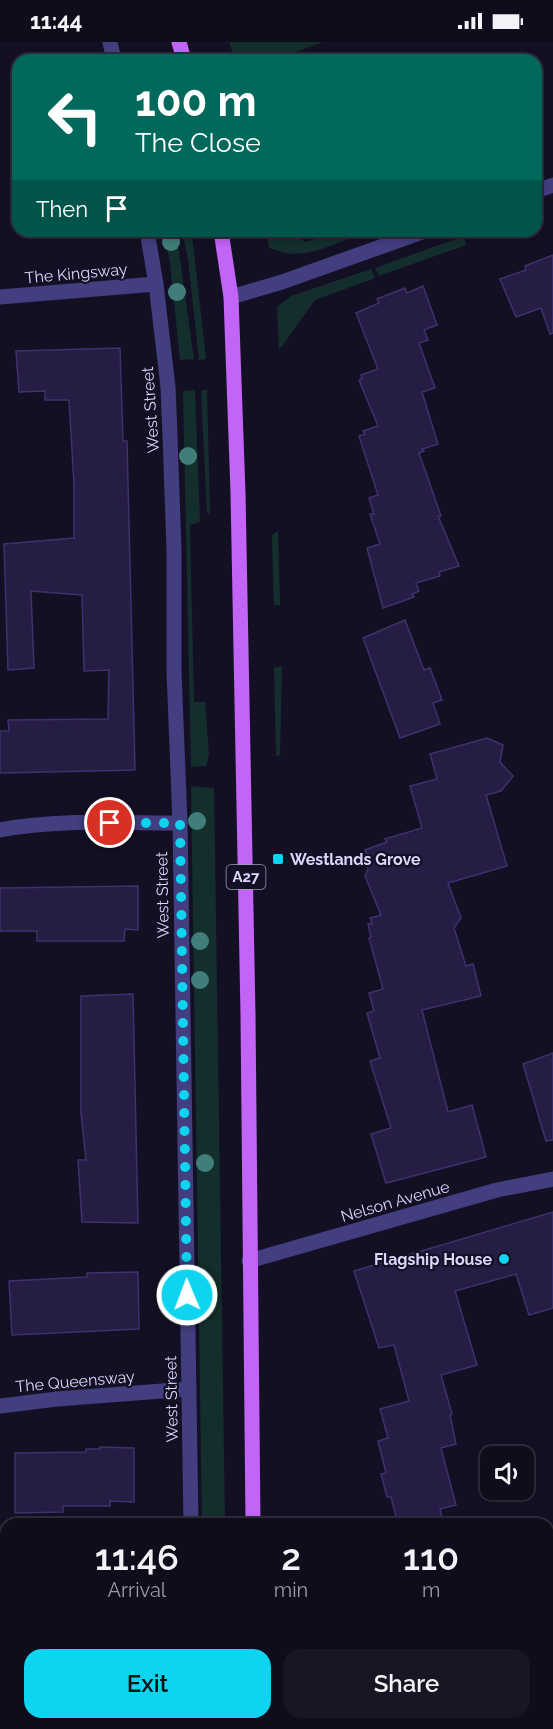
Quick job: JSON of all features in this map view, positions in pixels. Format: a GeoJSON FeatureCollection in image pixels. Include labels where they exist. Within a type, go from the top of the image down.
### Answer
{"type":"FeatureCollection","features":[{"type":"Feature","properties":{"kind":"main road","name":"A27"},"geometry":{"type":"LineString","coordinates":[[222,237],[231,297],[246,885],[253,1518]]}},
{"type":"Feature","properties":{"kind":"street","name":"West Street"},"geometry":{"type":"LineString","coordinates":[[148,237],[168,387],[174,549],[174,670],[180,823],[191,1518]]}},
{"type":"Feature","properties":{"kind":"street"},"geometry":{"type":"LineString","coordinates":[[231,297],[282,282],[407,237]]}},
{"type":"Feature","properties":{"kind":"street","name":"The Kingsway"},"geometry":{"type":"LineString","coordinates":[[0,297],[156,284]]}},
{"type":"Feature","properties":{"kind":"street"},"geometry":{"type":"LineString","coordinates":[[0,831],[20,826],[180,823]]}},
{"type":"Feature","properties":{"kind":"street","name":"Nelson Avenue"},"geometry":{"type":"LineString","coordinates":[[249,1261],[497,1190],[553,1179]]}},
{"type":"Feature","properties":{"kind":"street","name":"The Queensway"},"geometry":{"type":"LineString","coordinates":[[0,1406],[57,1399],[189,1389]]}},
{"type":"Feature","properties":{"kind":"green space"},"geometry":{"type":"Polygon","coordinates":[[[229,42],[323,42],[290,54],[233,54],[229,42]]]}},
{"type":"Feature","properties":{"kind":"green space"},"geometry":{"type":"Polygon","coordinates":[[[165,237],[177,237],[194,359],[180,360],[165,237]]]}},
{"type":"Feature","properties":{"kind":"green space"},"geometry":{"type":"Polygon","coordinates":[[[183,237],[192,237],[206,359],[199,360],[183,237]]]}},
{"type":"Feature","properties":{"kind":"green space"},"geometry":{"type":"Polygon","coordinates":[[[267,237],[297,237],[306,242],[321,237],[353,237],[312,252],[291,254],[269,247],[267,237]]]}},
{"type":"Feature","properties":{"kind":"green space"},"geometry":{"type":"Polygon","coordinates":[[[464,237],[466,245],[379,276],[375,268],[464,237]]]}},
{"type":"Feature","properties":{"kind":"green space"},"geometry":{"type":"Polygon","coordinates":[[[371,269],[375,278],[315,300],[279,350],[277,307],[291,296],[371,269]]]}},
{"type":"Feature","properties":{"kind":"green space"},"geometry":{"type":"Polygon","coordinates":[[[207,389],[210,514],[207,512],[201,391],[207,389]]]}},
{"type":"Feature","properties":{"kind":"green space"},"geometry":{"type":"Polygon","coordinates":[[[195,390],[200,522],[190,525],[194,702],[205,702],[209,754],[206,766],[191,767],[183,391],[195,390]]]}},
{"type":"Feature","properties":{"kind":"green space"},"geometry":{"type":"Polygon","coordinates":[[[278,531],[280,605],[274,605],[272,535],[278,531]]]}},
{"type":"Feature","properties":{"kind":"green space"},"geometry":{"type":"Polygon","coordinates":[[[282,666],[280,755],[276,756],[274,668],[282,666]]]}},
{"type":"Feature","properties":{"kind":"green space"},"geometry":{"type":"Polygon","coordinates":[[[191,786],[214,788],[225,1518],[202,1518],[191,786]]]}},
{"type":"Feature","properties":{"kind":"building"},"geometry":{"type":"Polygon","coordinates":[[[553,255],[553,333],[550,334],[541,308],[516,317],[500,279],[526,270],[525,266],[553,255]]]}},
{"type":"Feature","properties":{"kind":"building"},"geometry":{"type":"Polygon","coordinates":[[[423,286],[437,325],[424,330],[428,340],[419,343],[435,388],[422,392],[438,444],[422,449],[424,451],[419,453],[441,516],[438,516],[459,566],[439,572],[440,576],[416,583],[419,591],[412,594],[414,597],[383,608],[367,548],[380,544],[370,514],[374,514],[369,498],[378,495],[359,436],[365,434],[363,431],[378,426],[359,380],[362,379],[361,375],[378,369],[356,313],[379,303],[377,299],[405,288],[407,293],[423,286]]]}},
{"type":"Feature","properties":{"kind":"building"},"geometry":{"type":"Polygon","coordinates":[[[120,348],[123,441],[127,441],[135,770],[0,773],[0,731],[9,731],[8,720],[108,719],[109,670],[84,671],[82,595],[31,591],[34,668],[8,670],[4,544],[74,538],[74,484],[69,400],[45,400],[45,391],[19,392],[16,351],[120,348]]]}},
{"type":"Feature","properties":{"kind":"building"},"geometry":{"type":"Polygon","coordinates":[[[405,620],[424,670],[430,668],[442,700],[433,703],[440,724],[400,738],[363,638],[405,620]]]}},
{"type":"Feature","properties":{"kind":"building"},"geometry":{"type":"Polygon","coordinates":[[[487,738],[503,745],[500,762],[513,776],[501,791],[486,795],[507,866],[448,883],[461,918],[454,928],[466,966],[473,964],[481,996],[422,1010],[448,1112],[472,1105],[486,1157],[386,1183],[371,1134],[391,1128],[370,1061],[380,1058],[367,1013],[374,1011],[369,993],[383,989],[369,938],[371,937],[368,924],[372,924],[370,918],[381,915],[365,876],[368,869],[363,858],[368,856],[365,850],[387,842],[385,839],[422,828],[410,786],[437,779],[430,754],[487,738]]]}},
{"type":"Feature","properties":{"kind":"building"},"geometry":{"type":"Polygon","coordinates":[[[138,886],[138,930],[125,929],[124,941],[37,941],[37,931],[0,931],[0,888],[138,886]]]}},
{"type":"Feature","properties":{"kind":"building"},"geometry":{"type":"Polygon","coordinates":[[[133,994],[138,1223],[82,1222],[78,1160],[86,1160],[81,1113],[81,996],[133,994]]]}},
{"type":"Feature","properties":{"kind":"building"},"geometry":{"type":"Polygon","coordinates":[[[553,1053],[553,1140],[546,1141],[523,1064],[553,1053]]]}},
{"type":"Feature","properties":{"kind":"building"},"geometry":{"type":"Polygon","coordinates":[[[553,1212],[553,1308],[529,1315],[516,1274],[455,1291],[477,1365],[441,1375],[452,1414],[450,1415],[456,1444],[441,1448],[456,1505],[440,1509],[442,1518],[396,1518],[391,1497],[387,1497],[381,1474],[386,1473],[378,1441],[388,1438],[380,1409],[409,1401],[394,1345],[379,1348],[354,1271],[553,1212]]]}},
{"type":"Feature","properties":{"kind":"building"},"geometry":{"type":"Polygon","coordinates":[[[138,1272],[139,1329],[12,1335],[9,1281],[87,1277],[87,1273],[138,1272]]]}},
{"type":"Feature","properties":{"kind":"building"},"geometry":{"type":"Polygon","coordinates":[[[100,1447],[134,1448],[134,1502],[110,1501],[110,1506],[63,1506],[63,1512],[15,1513],[15,1453],[86,1452],[86,1449],[100,1449],[100,1447]]]}},
{"type":"Feature","properties":{"kind":"place","name":"Westlands Grove"},"geometry":{"type":"Point","coordinates":[278,859]}},
{"type":"Feature","properties":{"kind":"place","name":"Flagship House"},"geometry":{"type":"Point","coordinates":[504,1259]}},
{"type":"Feature","properties":{"kind":"route"},"geometry":{"type":"LineString","coordinates":[[110,823],[180,823],[187,1295]]}}]}
